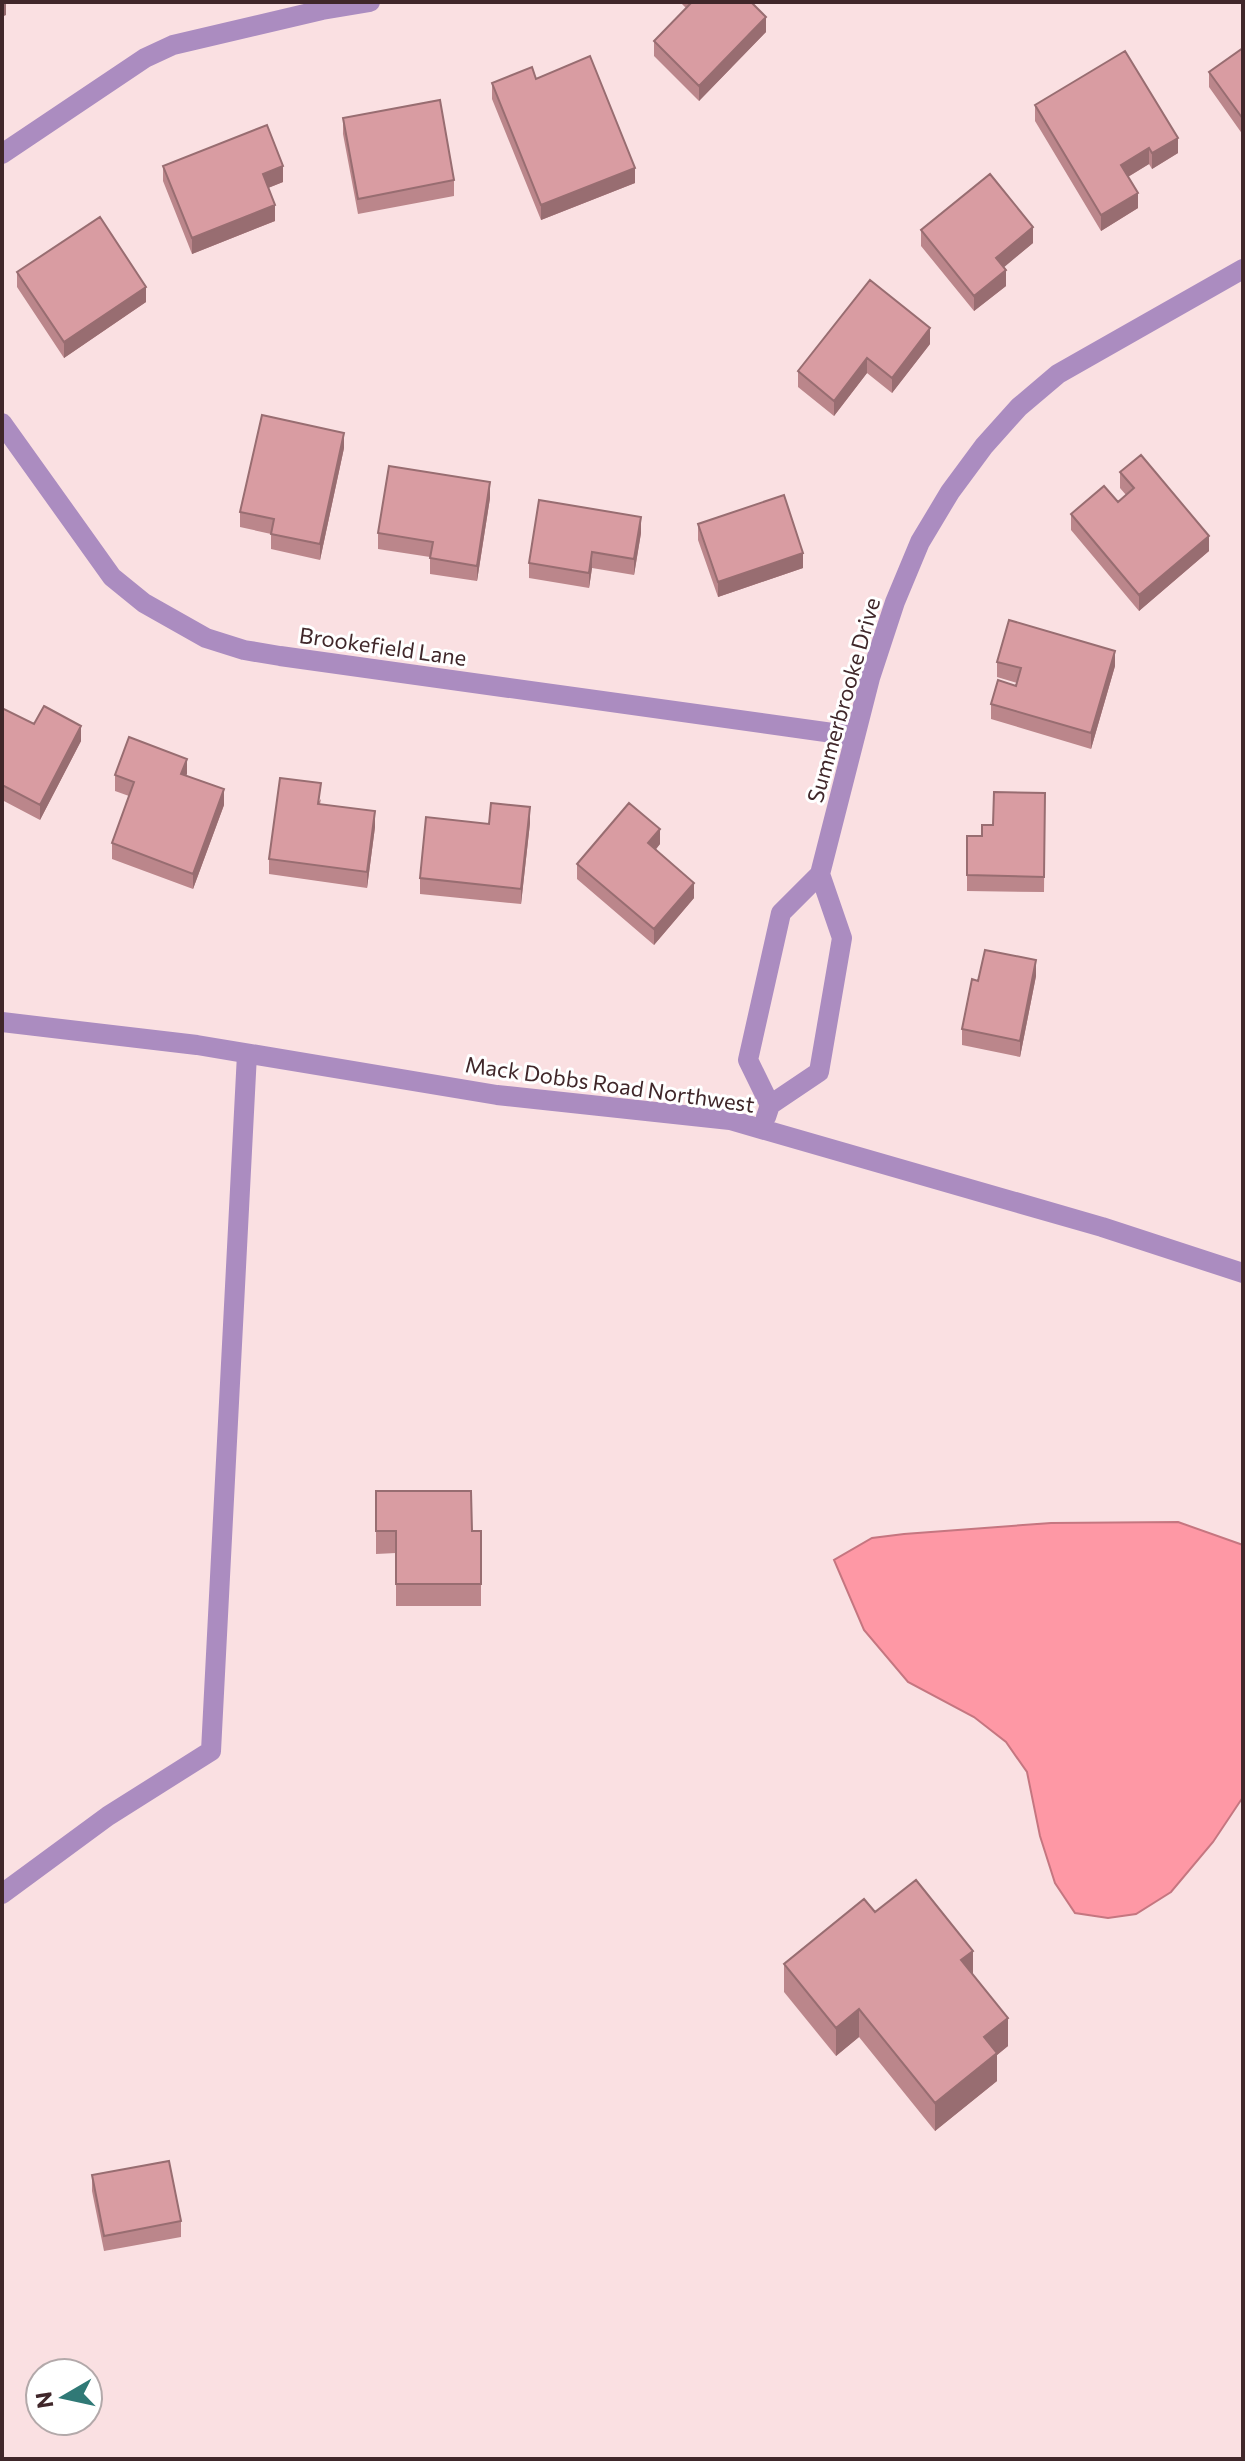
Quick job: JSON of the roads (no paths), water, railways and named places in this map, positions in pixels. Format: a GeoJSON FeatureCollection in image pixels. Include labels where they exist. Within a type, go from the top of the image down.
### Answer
{"type":"FeatureCollection","features":[{"type":"Feature","properties":{"kind":"street"},"geometry":{"type":"LineString","coordinates":[[2,154],[145,58],[173,45],[321,6],[370,2]]}},
{"type":"Feature","properties":{"kind":"street","name":"Summerbrooke Drive"},"geometry":{"type":"LineString","coordinates":[[820,874],[854,736],[895,602],[920,542],[950,492],[984,446],[1019,407],[1058,374],[1243,269]]}},
{"type":"Feature","properties":{"kind":"street","name":"Brookefield Lane"},"geometry":{"type":"LineString","coordinates":[[2,423],[112,577],[144,603],[206,638],[244,650],[280,656],[854,736]]}},
{"type":"Feature","properties":{"kind":"street"},"geometry":{"type":"LineString","coordinates":[[763,1129],[770,1105],[819,1072],[842,938],[820,874],[781,913],[748,1060],[770,1105]]}},
{"type":"Feature","properties":{"kind":"street","name":"Mack Dobbs Road Northwest"},"geometry":{"type":"LineString","coordinates":[[2,1022],[197,1045],[497,1095],[730,1120],[1102,1227],[1243,1273]]}},
{"type":"Feature","properties":{"kind":"street"},"geometry":{"type":"LineString","coordinates":[[2,1894],[108,1816],[211,1751],[247,1054]]}}]}
